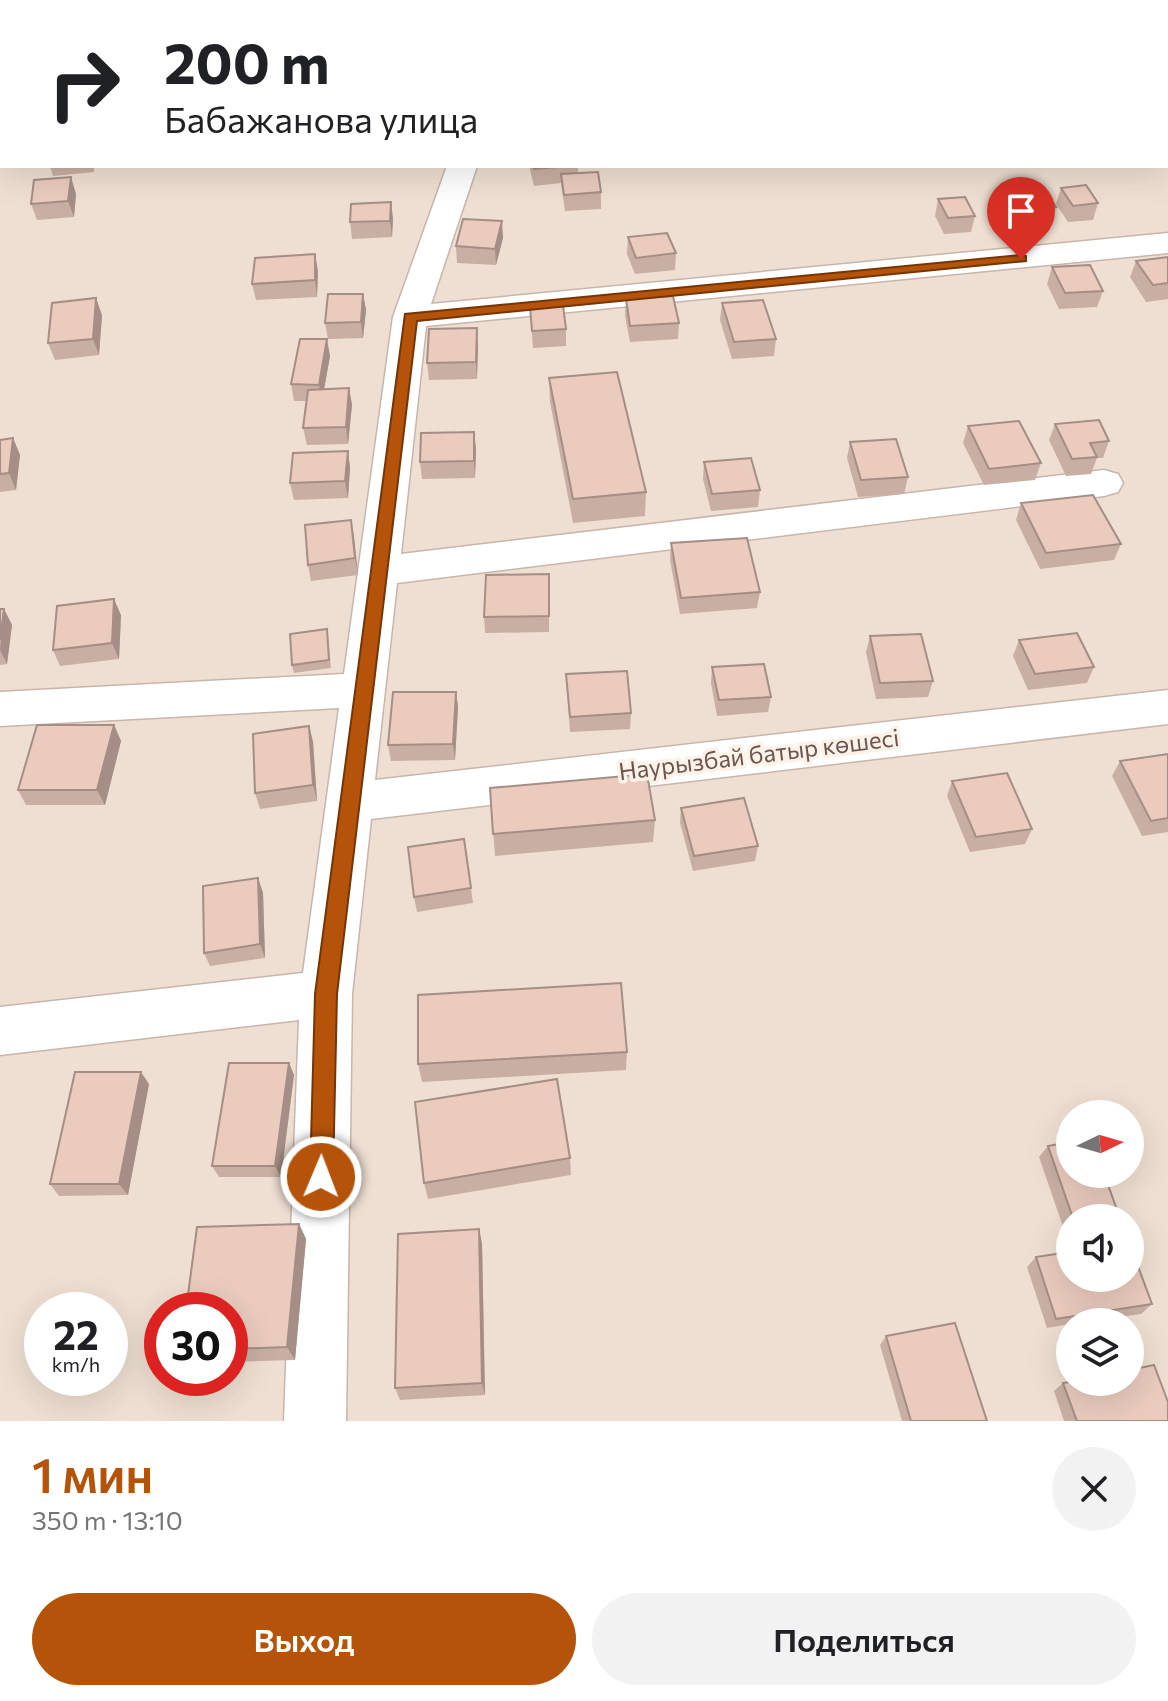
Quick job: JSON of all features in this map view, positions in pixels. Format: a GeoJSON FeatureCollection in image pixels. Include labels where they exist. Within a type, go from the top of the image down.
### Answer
{"type":"FeatureCollection","features":[{"type":"Feature","properties":{"kind":"street"},"geometry":{"type":"LineString","coordinates":[[315,1421],[326,994],[410,317],[461,168]]}},
{"type":"Feature","properties":{"kind":"street"},"geometry":{"type":"LineString","coordinates":[[410,317],[1168,243]]}},
{"type":"Feature","properties":{"kind":"street"},"geometry":{"type":"LineString","coordinates":[[378,571],[1104,483]]}},
{"type":"Feature","properties":{"kind":"street"},"geometry":{"type":"LineString","coordinates":[[0,709],[363,690]]}},
{"type":"Feature","properties":{"kind":"street","name":"Наурызбай батыр көшесі"},"geometry":{"type":"LineString","coordinates":[[349,802],[1168,707]]}},
{"type":"Feature","properties":{"kind":"street"},"geometry":{"type":"LineString","coordinates":[[0,1031],[326,994]]}},
{"type":"Feature","properties":{"kind":"shaded area"},"geometry":{"type":"Polygon","coordinates":[[[0,168],[1168,168],[1168,1421],[0,1421],[0,168]]]}},
{"type":"Feature","properties":{"kind":"building"},"geometry":{"type":"Polygon","coordinates":[[[598,172],[601,192],[564,195],[561,174],[598,172]]]}},
{"type":"Feature","properties":{"kind":"building"},"geometry":{"type":"Polygon","coordinates":[[[71,177],[68,201],[31,204],[34,180],[71,177]]]}},
{"type":"Feature","properties":{"kind":"building"},"geometry":{"type":"Polygon","coordinates":[[[1086,185],[1098,203],[1073,206],[1061,188],[1086,185]]]}},
{"type":"Feature","properties":{"kind":"building"},"geometry":{"type":"Polygon","coordinates":[[[1043,186],[1056,207],[1015,210],[1003,189],[1043,186]]]}},
{"type":"Feature","properties":{"kind":"building"},"geometry":{"type":"Polygon","coordinates":[[[965,197],[975,216],[948,218],[938,199],[965,197]]]}},
{"type":"Feature","properties":{"kind":"building"},"geometry":{"type":"Polygon","coordinates":[[[391,202],[390,221],[350,222],[351,204],[391,202]]]}},
{"type":"Feature","properties":{"kind":"building"},"geometry":{"type":"Polygon","coordinates":[[[463,219],[502,221],[495,249],[456,246],[463,219]]]}},
{"type":"Feature","properties":{"kind":"building"},"geometry":{"type":"Polygon","coordinates":[[[667,233],[676,253],[636,258],[628,237],[667,233]]]}},
{"type":"Feature","properties":{"kind":"building"},"geometry":{"type":"Polygon","coordinates":[[[315,254],[315,280],[252,284],[255,258],[315,254]]]}},
{"type":"Feature","properties":{"kind":"building"},"geometry":{"type":"Polygon","coordinates":[[[1168,257],[1168,283],[1153,285],[1136,261],[1168,257]]]}},
{"type":"Feature","properties":{"kind":"building"},"geometry":{"type":"Polygon","coordinates":[[[1090,265],[1103,291],[1065,293],[1052,267],[1090,265]]]}},
{"type":"Feature","properties":{"kind":"building"},"geometry":{"type":"Polygon","coordinates":[[[328,294],[363,294],[361,322],[325,323],[328,294]]]}},
{"type":"Feature","properties":{"kind":"building"},"geometry":{"type":"Polygon","coordinates":[[[673,296],[679,323],[630,326],[626,299],[673,296]]]}},
{"type":"Feature","properties":{"kind":"building"},"geometry":{"type":"Polygon","coordinates":[[[96,298],[93,339],[48,343],[52,303],[96,298]]]}},
{"type":"Feature","properties":{"kind":"building"},"geometry":{"type":"Polygon","coordinates":[[[763,300],[776,339],[734,342],[722,303],[763,300]]]}},
{"type":"Feature","properties":{"kind":"building"},"geometry":{"type":"Polygon","coordinates":[[[563,305],[566,329],[532,331],[530,307],[563,305]]]}},
{"type":"Feature","properties":{"kind":"building"},"geometry":{"type":"Polygon","coordinates":[[[477,328],[476,362],[427,363],[429,329],[477,328]]]}},
{"type":"Feature","properties":{"kind":"building"},"geometry":{"type":"Polygon","coordinates":[[[300,339],[327,339],[319,385],[291,384],[300,339]]]}},
{"type":"Feature","properties":{"kind":"building"},"geometry":{"type":"Polygon","coordinates":[[[617,372],[646,492],[573,499],[549,378],[617,372]]]}},
{"type":"Feature","properties":{"kind":"building"},"geometry":{"type":"Polygon","coordinates":[[[349,388],[346,427],[303,428],[308,390],[349,388]]]}},
{"type":"Feature","properties":{"kind":"building"},"geometry":{"type":"Polygon","coordinates":[[[1099,420],[1109,441],[1090,443],[1097,457],[1072,459],[1055,424],[1099,420]]]}},
{"type":"Feature","properties":{"kind":"building"},"geometry":{"type":"Polygon","coordinates":[[[1019,421],[1041,463],[989,469],[968,426],[1019,421]]]}},
{"type":"Feature","properties":{"kind":"building"},"geometry":{"type":"Polygon","coordinates":[[[474,432],[474,461],[420,462],[421,433],[474,432]]]}},
{"type":"Feature","properties":{"kind":"building"},"geometry":{"type":"Polygon","coordinates":[[[13,438],[9,473],[0,474],[0,440],[13,438]]]}},
{"type":"Feature","properties":{"kind":"building"},"geometry":{"type":"Polygon","coordinates":[[[896,439],[908,477],[861,480],[850,442],[896,439]]]}},
{"type":"Feature","properties":{"kind":"building"},"geometry":{"type":"Polygon","coordinates":[[[348,451],[345,481],[290,483],[293,453],[348,451]]]}},
{"type":"Feature","properties":{"kind":"building"},"geometry":{"type":"Polygon","coordinates":[[[751,458],[760,490],[712,494],[704,462],[751,458]]]}},
{"type":"Feature","properties":{"kind":"building"},"geometry":{"type":"Polygon","coordinates":[[[1093,495],[1121,544],[1046,553],[1021,503],[1093,495]]]}},
{"type":"Feature","properties":{"kind":"building"},"geometry":{"type":"Polygon","coordinates":[[[351,520],[355,558],[308,565],[305,525],[351,520]]]}},
{"type":"Feature","properties":{"kind":"building"},"geometry":{"type":"Polygon","coordinates":[[[747,538],[760,592],[681,598],[671,543],[747,538]]]}},
{"type":"Feature","properties":{"kind":"building"},"geometry":{"type":"Polygon","coordinates":[[[549,574],[549,616],[484,617],[486,575],[549,574]]]}},
{"type":"Feature","properties":{"kind":"building"},"geometry":{"type":"Polygon","coordinates":[[[114,599],[112,643],[53,650],[57,606],[114,599]]]}},
{"type":"Feature","properties":{"kind":"building"},"geometry":{"type":"Polygon","coordinates":[[[0,609],[4,609],[0,640],[0,609]]]}},
{"type":"Feature","properties":{"kind":"building"},"geometry":{"type":"Polygon","coordinates":[[[327,629],[329,660],[292,665],[290,634],[327,629]]]}},
{"type":"Feature","properties":{"kind":"building"},"geometry":{"type":"Polygon","coordinates":[[[1077,633],[1094,667],[1035,674],[1019,640],[1077,633]]]}},
{"type":"Feature","properties":{"kind":"building"},"geometry":{"type":"Polygon","coordinates":[[[921,634],[933,681],[880,683],[870,636],[921,634]]]}},
{"type":"Feature","properties":{"kind":"building"},"geometry":{"type":"Polygon","coordinates":[[[764,664],[771,697],[719,700],[712,667],[764,664]]]}},
{"type":"Feature","properties":{"kind":"building"},"geometry":{"type":"Polygon","coordinates":[[[627,671],[631,713],[570,717],[566,674],[627,671]]]}},
{"type":"Feature","properties":{"kind":"building"},"geometry":{"type":"Polygon","coordinates":[[[393,692],[456,692],[453,744],[388,745],[393,692]]]}},
{"type":"Feature","properties":{"kind":"building"},"geometry":{"type":"Polygon","coordinates":[[[37,725],[114,725],[97,790],[18,790],[37,725]]]}},
{"type":"Feature","properties":{"kind":"building"},"geometry":{"type":"Polygon","coordinates":[[[309,726],[313,785],[255,793],[253,734],[309,726]]]}},
{"type":"Feature","properties":{"kind":"building"},"geometry":{"type":"Polygon","coordinates":[[[1168,754],[1168,818],[1151,821],[1120,761],[1168,754]]]}},
{"type":"Feature","properties":{"kind":"building"},"geometry":{"type":"Polygon","coordinates":[[[1007,773],[1032,829],[976,837],[952,781],[1007,773]]]}},
{"type":"Feature","properties":{"kind":"building"},"geometry":{"type":"Polygon","coordinates":[[[647,774],[655,820],[493,834],[490,788],[647,774]]]}},
{"type":"Feature","properties":{"kind":"building"},"geometry":{"type":"Polygon","coordinates":[[[744,798],[758,846],[694,856],[681,808],[744,798]]]}},
{"type":"Feature","properties":{"kind":"building"},"geometry":{"type":"Polygon","coordinates":[[[464,839],[471,888],[414,897],[408,847],[464,839]]]}},
{"type":"Feature","properties":{"kind":"building"},"geometry":{"type":"Polygon","coordinates":[[[258,878],[260,944],[204,953],[203,886],[258,878]]]}},
{"type":"Feature","properties":{"kind":"building"},"geometry":{"type":"Polygon","coordinates":[[[621,983],[627,1052],[418,1064],[418,995],[621,983]]]}},
{"type":"Feature","properties":{"kind":"building"},"geometry":{"type":"Polygon","coordinates":[[[229,1063],[289,1063],[275,1166],[212,1166],[229,1063]]]}},
{"type":"Feature","properties":{"kind":"building"},"geometry":{"type":"Polygon","coordinates":[[[75,1072],[141,1072],[119,1184],[50,1184],[75,1072]]]}},
{"type":"Feature","properties":{"kind":"building"},"geometry":{"type":"Polygon","coordinates":[[[557,1079],[570,1158],[424,1183],[415,1102],[557,1079]]]}},
{"type":"Feature","properties":{"kind":"building"},"geometry":{"type":"Polygon","coordinates":[[[1056,1145],[1056,1169],[1048,1146],[1056,1145]]]}},
{"type":"Feature","properties":{"kind":"building"},"geometry":{"type":"Polygon","coordinates":[[[1063,1188],[1109,1188],[1115,1204],[1068,1204],[1063,1188]]]}},
{"type":"Feature","properties":{"kind":"building"},"geometry":{"type":"Polygon","coordinates":[[[299,1224],[287,1347],[248,1348],[248,1292],[188,1292],[197,1227],[299,1224]]]}},
{"type":"Feature","properties":{"kind":"building"},"geometry":{"type":"Polygon","coordinates":[[[479,1229],[482,1383],[395,1388],[398,1234],[479,1229]]]}},
{"type":"Feature","properties":{"kind":"building"},"geometry":{"type":"Polygon","coordinates":[[[1056,1254],[1056,1292],[1144,1292],[1144,1283],[1152,1304],[1126,1308],[1056,1308],[1056,1319],[1036,1257],[1056,1254]]]}},
{"type":"Feature","properties":{"kind":"building"},"geometry":{"type":"Polygon","coordinates":[[[955,1323],[987,1421],[911,1421],[886,1336],[955,1323]]]}},
{"type":"Feature","properties":{"kind":"building"},"geometry":{"type":"Polygon","coordinates":[[[1154,1365],[1168,1402],[1168,1421],[1077,1421],[1068,1396],[1144,1396],[1144,1367],[1154,1365]]]}},
{"type":"Feature","properties":{"kind":"route"},"geometry":{"type":"LineString","coordinates":[[321,1177],[326,994],[410,317],[1021,259]]}}]}
